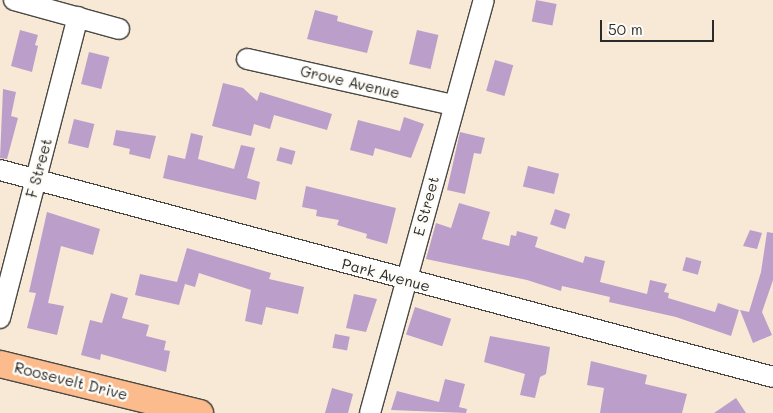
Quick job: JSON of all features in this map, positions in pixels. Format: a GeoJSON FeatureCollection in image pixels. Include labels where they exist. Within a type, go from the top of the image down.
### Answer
{"type":"FeatureCollection","features":[{"type":"Feature","properties":{"kind":"main road","name":"Roosevelt Drive"},"geometry":{"type":"LineString","coordinates":[[0,364],[200,413]]}},
{"type":"Feature","properties":{"kind":"street"},"geometry":{"type":"LineString","coordinates":[[14,0],[119,29]]}},
{"type":"Feature","properties":{"kind":"street","name":"E Street"},"geometry":{"type":"LineString","coordinates":[[370,413],[452,105],[484,0]]}},
{"type":"Feature","properties":{"kind":"street","name":"F Street"},"geometry":{"type":"LineString","coordinates":[[0,318],[78,17]]}},
{"type":"Feature","properties":{"kind":"street","name":"Grove Avenue"},"geometry":{"type":"LineString","coordinates":[[247,59],[452,105]]}},
{"type":"Feature","properties":{"kind":"street","name":"Park Avenue"},"geometry":{"type":"LineString","coordinates":[[0,170],[773,377]]}},
{"type":"Feature","properties":{"kind":"building"},"geometry":{"type":"Polygon","coordinates":[[[536,0],[557,4],[552,26],[532,22],[536,0]]]}},
{"type":"Feature","properties":{"kind":"building"},"geometry":{"type":"Polygon","coordinates":[[[315,10],[338,16],[337,21],[373,31],[367,53],[307,39],[315,10]]]}},
{"type":"Feature","properties":{"kind":"building"},"geometry":{"type":"Polygon","coordinates":[[[20,30],[38,35],[35,45],[38,46],[32,72],[11,66],[20,30]]]}},
{"type":"Feature","properties":{"kind":"building"},"geometry":{"type":"Polygon","coordinates":[[[417,30],[438,35],[431,69],[409,64],[417,30]]]}},
{"type":"Feature","properties":{"kind":"building"},"geometry":{"type":"Polygon","coordinates":[[[89,52],[109,57],[101,89],[81,84],[89,52]]]}},
{"type":"Feature","properties":{"kind":"building"},"geometry":{"type":"Polygon","coordinates":[[[495,60],[513,65],[504,96],[486,91],[495,60]]]}},
{"type":"Feature","properties":{"kind":"building"},"geometry":{"type":"Polygon","coordinates":[[[223,83],[243,88],[257,101],[260,92],[332,114],[327,130],[274,115],[270,129],[254,124],[251,136],[212,126],[223,83]]]}},
{"type":"Feature","properties":{"kind":"building"},"geometry":{"type":"Polygon","coordinates":[[[3,89],[16,92],[11,116],[18,118],[7,159],[0,158],[3,89]]]}},
{"type":"Feature","properties":{"kind":"building"},"geometry":{"type":"Polygon","coordinates":[[[404,117],[424,124],[411,158],[375,148],[373,156],[350,150],[358,120],[400,131],[404,117]]]}},
{"type":"Feature","properties":{"kind":"building"},"geometry":{"type":"Polygon","coordinates":[[[74,119],[94,124],[88,148],[68,143],[74,119]]]}},
{"type":"Feature","properties":{"kind":"building"},"geometry":{"type":"Polygon","coordinates":[[[116,130],[156,136],[150,159],[129,154],[130,149],[113,145],[116,130]]]}},
{"type":"Feature","properties":{"kind":"building"},"geometry":{"type":"Polygon","coordinates":[[[460,132],[485,138],[481,154],[474,153],[465,194],[447,190],[460,132]]]}},
{"type":"Feature","properties":{"kind":"building"},"geometry":{"type":"Polygon","coordinates":[[[191,133],[203,136],[198,159],[234,169],[241,145],[255,148],[247,178],[260,182],[256,200],[163,178],[168,155],[185,159],[191,133]]]}},
{"type":"Feature","properties":{"kind":"building"},"geometry":{"type":"Polygon","coordinates":[[[280,147],[295,151],[292,165],[276,161],[280,147]]]}},
{"type":"Feature","properties":{"kind":"building"},"geometry":{"type":"Polygon","coordinates":[[[528,166],[559,174],[554,194],[523,186],[528,166]]]}},
{"type":"Feature","properties":{"kind":"building"},"geometry":{"type":"Polygon","coordinates":[[[306,186],[396,208],[387,244],[366,238],[367,234],[337,225],[339,220],[316,216],[317,210],[302,207],[306,186]]]}},
{"type":"Feature","properties":{"kind":"building"},"geometry":{"type":"Polygon","coordinates":[[[459,203],[490,212],[482,239],[509,246],[511,235],[516,236],[517,231],[538,237],[535,247],[583,263],[585,256],[605,261],[600,282],[647,294],[650,280],[667,284],[664,292],[669,293],[668,298],[715,312],[718,303],[739,310],[731,336],[676,317],[609,302],[610,297],[562,286],[561,291],[527,280],[426,259],[436,223],[451,228],[459,203]]]}},
{"type":"Feature","properties":{"kind":"building"},"geometry":{"type":"Polygon","coordinates":[[[555,209],[570,214],[565,229],[550,224],[555,209]]]}},
{"type":"Feature","properties":{"kind":"building"},"geometry":{"type":"Polygon","coordinates":[[[47,212],[100,229],[93,255],[61,246],[48,303],[64,306],[57,335],[27,328],[36,293],[29,292],[47,212]]]}},
{"type":"Feature","properties":{"kind":"building"},"geometry":{"type":"Polygon","coordinates":[[[750,230],[762,233],[757,249],[743,246],[750,230]]]}},
{"type":"Feature","properties":{"kind":"building"},"geometry":{"type":"Polygon","coordinates":[[[767,232],[773,233],[773,280],[762,312],[772,335],[753,343],[740,310],[749,312],[761,272],[767,232]]]}},
{"type":"Feature","properties":{"kind":"building"},"geometry":{"type":"Polygon","coordinates":[[[187,248],[271,273],[269,279],[304,287],[298,314],[266,307],[262,325],[245,321],[251,290],[199,273],[195,287],[185,284],[179,305],[135,295],[140,274],[177,282],[187,248]]]}},
{"type":"Feature","properties":{"kind":"building"},"geometry":{"type":"Polygon","coordinates":[[[686,257],[701,261],[698,275],[682,271],[686,257]]]}},
{"type":"Feature","properties":{"kind":"building"},"geometry":{"type":"Polygon","coordinates":[[[111,293],[128,298],[122,318],[149,325],[146,336],[166,341],[164,350],[170,351],[166,372],[101,354],[100,360],[81,355],[90,320],[102,323],[111,293]]]}},
{"type":"Feature","properties":{"kind":"building"},"geometry":{"type":"Polygon","coordinates":[[[354,294],[377,299],[366,332],[346,328],[354,294]]]}},
{"type":"Feature","properties":{"kind":"building"},"geometry":{"type":"Polygon","coordinates":[[[415,307],[451,319],[442,346],[406,335],[415,307]]]}},
{"type":"Feature","properties":{"kind":"building"},"geometry":{"type":"Polygon","coordinates":[[[335,334],[350,337],[347,351],[332,348],[335,334]]]}},
{"type":"Feature","properties":{"kind":"building"},"geometry":{"type":"Polygon","coordinates":[[[490,336],[550,347],[546,374],[540,377],[535,398],[520,395],[525,374],[484,362],[490,336]]]}},
{"type":"Feature","properties":{"kind":"building"},"geometry":{"type":"Polygon","coordinates":[[[591,361],[647,375],[645,384],[687,394],[682,413],[600,413],[604,388],[587,385],[591,361]]]}},
{"type":"Feature","properties":{"kind":"building"},"geometry":{"type":"Polygon","coordinates":[[[445,379],[465,384],[459,407],[467,409],[466,413],[391,410],[397,391],[439,402],[445,379]]]}},
{"type":"Feature","properties":{"kind":"building"},"geometry":{"type":"Polygon","coordinates":[[[332,388],[353,394],[348,413],[325,413],[332,388]]]}},
{"type":"Feature","properties":{"kind":"building"},"geometry":{"type":"Polygon","coordinates":[[[736,398],[746,413],[714,413],[736,398]]]}}]}
